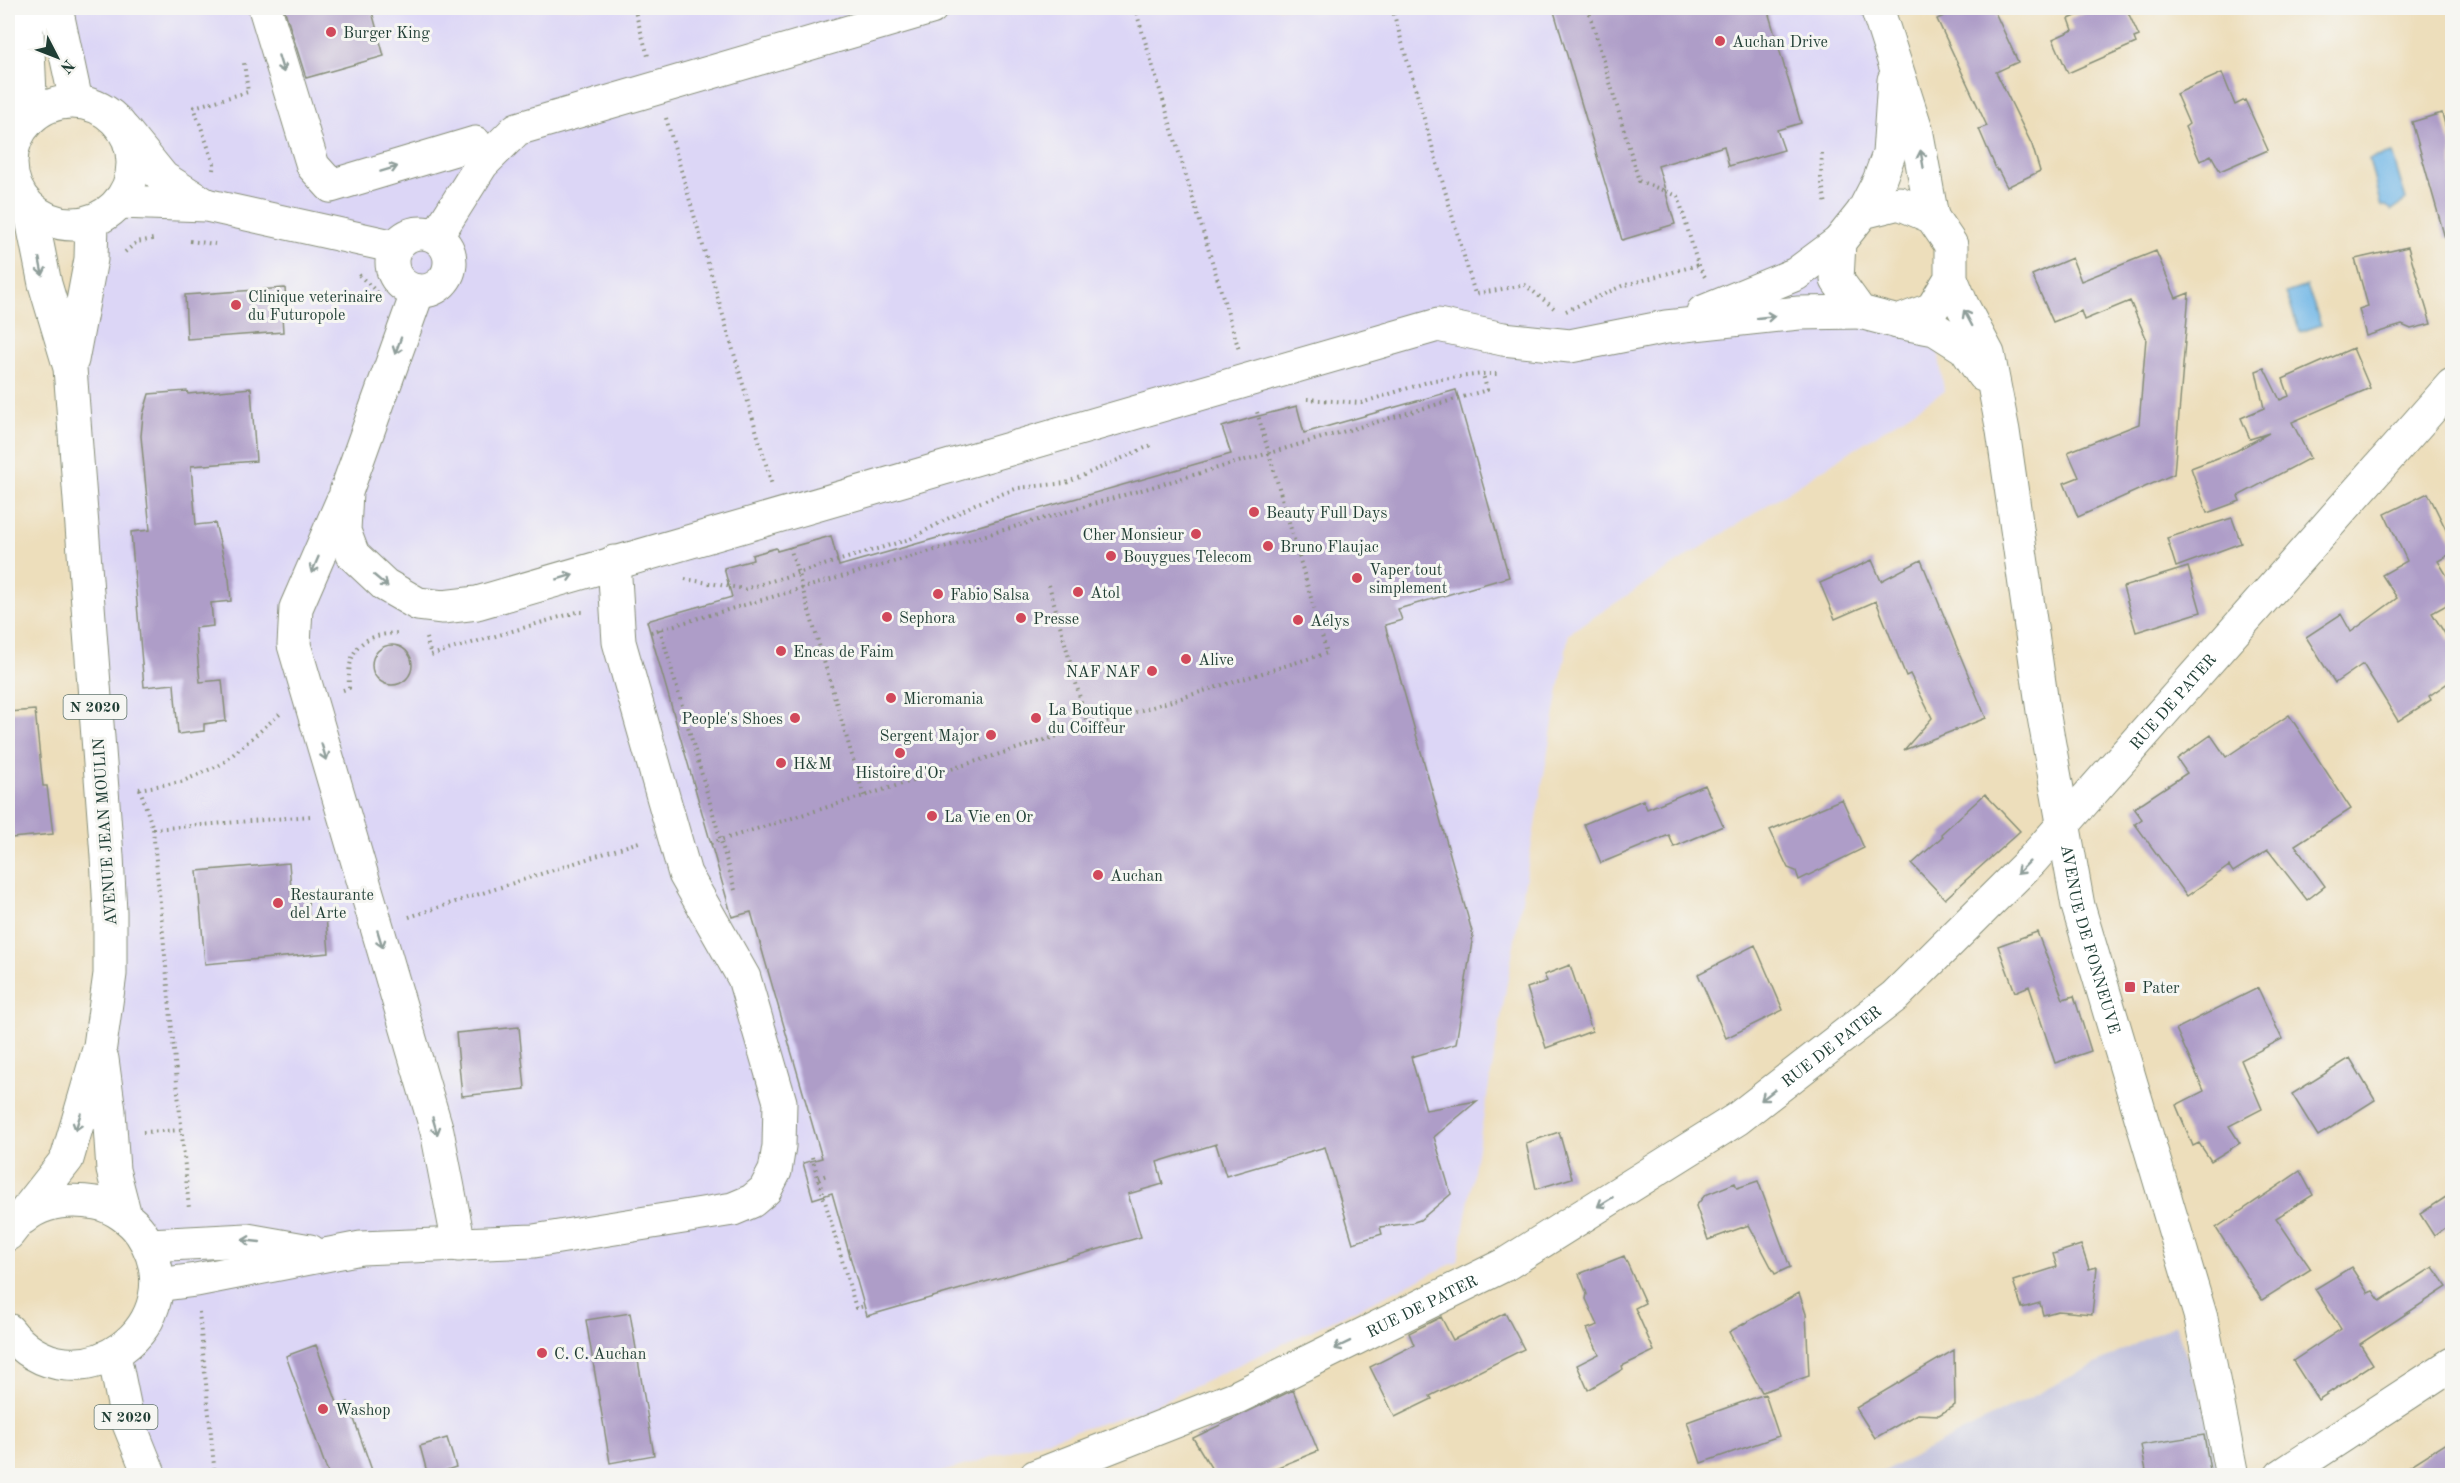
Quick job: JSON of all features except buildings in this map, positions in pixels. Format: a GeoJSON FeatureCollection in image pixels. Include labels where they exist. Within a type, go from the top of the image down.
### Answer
{"type":"FeatureCollection","features":[{"type":"Feature","properties":{"kind":"street"},"geometry":{"type":"LineString","coordinates":[[26,8],[31,116]]}},
{"type":"Feature","properties":{"kind":"street"},"geometry":{"type":"LineString","coordinates":[[56,8],[76,102]]}},
{"type":"Feature","properties":{"kind":"street"},"geometry":{"type":"LineString","coordinates":[[265,8],[313,166],[331,186],[475,143]]}},
{"type":"Feature","properties":{"kind":"street"},"geometry":{"type":"LineString","coordinates":[[436,237],[482,164],[517,129],[931,8]]}},
{"type":"Feature","properties":{"kind":"street","name":"AVENUE DE FONNEUVE"},"geometry":{"type":"LineString","coordinates":[[1877,8],[1916,129],[1932,217],[1951,245],[1951,278],[1962,305],[1988,354],[2003,431],[2043,711],[2078,906],[2201,1318],[2232,1476]]}},
{"type":"Feature","properties":{"kind":"street","name":"AVENUE DE FONNEUVE"},"geometry":{"type":"LineString","coordinates":[[1666,327],[1796,274],[1839,242],[1863,212],[1889,154],[1896,63]]}},
{"type":"Feature","properties":{"kind":"street"},"geometry":{"type":"LineString","coordinates":[[124,130],[129,141],[133,162],[130,182],[120,202],[107,213],[92,221],[76,225],[60,224],[44,219],[30,209],[18,195],[10,180],[13,144],[20,129],[31,116],[45,108],[60,103],[76,102],[102,110],[124,130],[163,178],[206,205]]}},
{"type":"Feature","properties":{"kind":"street"},"geometry":{"type":"LineString","coordinates":[[120,202],[206,205],[396,247]]}},
{"type":"Feature","properties":{"kind":"street"},"geometry":{"type":"LineString","coordinates":[[1863,212],[1899,203],[1932,217]]}},
{"type":"Feature","properties":{"kind":"street","name":"AVENUE JEAN MOULIN"},"geometry":{"type":"LineString","coordinates":[[8,1234],[67,1159],[100,1046],[110,974],[110,912],[70,368],[45,284],[30,209]]}},
{"type":"Feature","properties":{"kind":"street","name":"AVENUE JEAN MOULIN"},"geometry":{"type":"LineString","coordinates":[[70,368],[91,259],[92,221]]}},
{"type":"Feature","properties":{"kind":"street"},"geometry":{"type":"LineString","coordinates":[[418,233],[428,233],[436,237],[448,251],[450,261],[444,279],[437,286],[418,291],[408,289],[395,275],[392,266],[396,247],[401,240],[418,233]]}},
{"type":"Feature","properties":{"kind":"street"},"geometry":{"type":"LineString","coordinates":[[1839,242],[1837,280],[1860,312]]}},
{"type":"Feature","properties":{"kind":"street"},"geometry":{"type":"LineString","coordinates":[[1898,322],[1932,309],[1951,278]]}},
{"type":"Feature","properties":{"kind":"street"},"geometry":{"type":"LineString","coordinates":[[418,291],[346,492],[296,608],[294,645],[437,1131],[459,1245]]}},
{"type":"Feature","properties":{"kind":"street","name":"AVENUE DE FONNEUVE"},"geometry":{"type":"LineString","coordinates":[[1666,327],[1799,313],[1860,312],[1935,329],[1965,348],[1994,392]]}},
{"type":"Feature","properties":{"kind":"street"},"geometry":{"type":"LineString","coordinates":[[346,492],[344,531],[353,555],[385,585],[418,604],[443,607],[477,603],[1438,325],[1503,339],[1570,346],[1666,327]]}},
{"type":"Feature","properties":{"kind":"street","name":"RUE DE PATER"},"geometry":{"type":"LineString","coordinates":[[1036,1476],[1237,1397],[1506,1264],[1737,1119],[1895,996],[2032,860],[2452,385]]}},
{"type":"Feature","properties":{"kind":"street"},"geometry":{"type":"LineString","coordinates":[[157,1285],[361,1248],[534,1241],[733,1209],[752,1201],[765,1190],[775,1171],[779,1146],[780,1102],[744,978],[686,874],[679,852],[619,642],[614,562]]}},
{"type":"Feature","properties":{"kind":"street","name":"AVENUE JEAN MOULIN"},"geometry":{"type":"LineString","coordinates":[[100,1046],[109,1111],[113,1170],[124,1216]]}},
{"type":"Feature","properties":{"kind":"street"},"geometry":{"type":"LineString","coordinates":[[8,1234],[26,1215],[49,1203],[75,1200],[101,1204],[124,1216],[138,1230],[148,1245],[155,1265],[157,1285],[153,1306],[143,1328],[129,1344],[114,1354],[92,1363],[69,1364],[46,1360],[25,1348],[8,1332]]}},
{"type":"Feature","properties":{"kind":"street"},"geometry":{"type":"LineString","coordinates":[[148,1245],[247,1240],[329,1255]]}},
{"type":"Feature","properties":{"kind":"street","name":"N 2020"},"geometry":{"type":"LineString","coordinates":[[114,1354],[127,1419],[150,1476]]}},
{"type":"Feature","properties":{"kind":"street"},"geometry":{"type":"LineString","coordinates":[[2281,1476],[2452,1364]]}},
{"type":"Feature","properties":{"kind":"path"},"geometry":{"type":"LineString","coordinates":[[634,8],[864,796]]}},
{"type":"Feature","properties":{"kind":"path"},"geometry":{"type":"LineString","coordinates":[[376,928],[639,842],[654,859],[679,852],[1327,653],[1257,411],[1135,8]]}},
{"type":"Feature","properties":{"kind":"path"},"geometry":{"type":"LineString","coordinates":[[1392,8],[1475,294],[1525,285],[1560,314],[1622,286],[1698,265]]}},
{"type":"Feature","properties":{"kind":"path"},"geometry":{"type":"LineString","coordinates":[[1588,8],[1610,73],[1639,181],[1678,196],[1698,265],[1708,284]]}},
{"type":"Feature","properties":{"kind":"path"},"geometry":{"type":"LineString","coordinates":[[198,241],[214,164],[194,107],[248,92],[244,60]]}},
{"type":"Feature","properties":{"kind":"path"},"geometry":{"type":"LineString","coordinates":[[1822,153],[1821,178],[1826,204],[1822,214]]}},
{"type":"Feature","properties":{"kind":"path"},"geometry":{"type":"LineString","coordinates":[[1297,401],[1307,399],[1361,403],[1434,380],[1483,374],[1504,375]]}},
{"type":"Feature","properties":{"kind":"path"},"geometry":{"type":"LineString","coordinates":[[644,634],[1487,390],[1483,374]]}},
{"type":"Feature","properties":{"kind":"path"},"geometry":{"type":"LineString","coordinates":[[1247,414],[1267,409]]}},
{"type":"Feature","properties":{"kind":"path"},"geometry":{"type":"LineString","coordinates":[[674,581],[684,578],[744,589],[798,574],[910,539],[975,504],[1018,488],[1066,483],[1164,441]]}},
{"type":"Feature","properties":{"kind":"path"},"geometry":{"type":"LineString","coordinates":[[1049,585],[1088,727]]}},
{"type":"Feature","properties":{"kind":"path"},"geometry":{"type":"LineString","coordinates":[[102,795],[181,782],[222,764],[279,714],[349,688],[348,672],[354,652],[370,637],[406,634]]}},
{"type":"Feature","properties":{"kind":"path"},"geometry":{"type":"LineString","coordinates":[[416,636],[426,638]]}},
{"type":"Feature","properties":{"kind":"path"},"geometry":{"type":"LineString","coordinates":[[141,789],[153,829],[169,993]]}},
{"type":"Feature","properties":{"kind":"path"},"geometry":{"type":"LineString","coordinates":[[153,829],[317,815]]}},
{"type":"Feature","properties":{"kind":"path"},"geometry":{"type":"LineString","coordinates":[[818,1178],[827,1175]]}},
{"type":"Feature","properties":{"kind":"path"},"geometry":{"type":"LineString","coordinates":[[856,1308],[865,1306]]}},
{"type":"Feature","properties":{"kind":"shaded area"},"geometry":{"type":"Polygon","coordinates":[[[56,8],[1881,8],[1891,124],[1839,242],[1860,312],[1935,329],[1944,391],[1569,633],[1458,1261],[1141,1411],[933,1475],[150,1475],[114,1355],[153,1307],[125,1216],[70,368],[100,218],[114,208],[126,192],[133,162],[124,130],[111,115],[92,105],[76,101],[56,8]]]}},
{"type":"Feature","properties":{"kind":"shaded area"},"geometry":{"type":"Polygon","coordinates":[[[2175,1324],[2208,1417],[2219,1476],[1875,1476],[2175,1324]]]}},
{"type":"Feature","properties":{"kind":"water"},"geometry":{"type":"Polygon","coordinates":[[[2392,153],[2406,200],[2392,210],[2386,206],[2381,207],[2369,159],[2392,153]]]}},
{"type":"Feature","properties":{"kind":"water"},"geometry":{"type":"Polygon","coordinates":[[[2307,286],[2321,325],[2300,332],[2286,293],[2307,286]]]}},
{"type":"Feature","properties":{"kind":"place","name":"Burger King"},"geometry":{"type":"Point","coordinates":[331,32]}},
{"type":"Feature","properties":{"kind":"place","name":"Auchan Drive"},"geometry":{"type":"Point","coordinates":[1720,41]}},
{"type":"Feature","properties":{"kind":"place","name":"Clinique veterinaire du Futuropole"},"geometry":{"type":"Point","coordinates":[236,305]}},
{"type":"Feature","properties":{"kind":"place","name":"Beauty Full Days"},"geometry":{"type":"Point","coordinates":[1254,512]}},
{"type":"Feature","properties":{"kind":"place","name":"Cher Monsieur"},"geometry":{"type":"Point","coordinates":[1196,534]}},
{"type":"Feature","properties":{"kind":"place","name":"Bruno Flaujac"},"geometry":{"type":"Point","coordinates":[1268,546]}},
{"type":"Feature","properties":{"kind":"place","name":"Bouygues Telecom"},"geometry":{"type":"Point","coordinates":[1111,556]}},
{"type":"Feature","properties":{"kind":"place","name":"Vaper tout simplement"},"geometry":{"type":"Point","coordinates":[1357,578]}},
{"type":"Feature","properties":{"kind":"place","name":"Atol"},"geometry":{"type":"Point","coordinates":[1078,592]}},
{"type":"Feature","properties":{"kind":"place","name":"Fabio Salsa"},"geometry":{"type":"Point","coordinates":[938,594]}},
{"type":"Feature","properties":{"kind":"place","name":"Sephora"},"geometry":{"type":"Point","coordinates":[887,617]}},
{"type":"Feature","properties":{"kind":"place","name":"Presse"},"geometry":{"type":"Point","coordinates":[1021,618]}},
{"type":"Feature","properties":{"kind":"place","name":"Aélys"},"geometry":{"type":"Point","coordinates":[1298,620]}},
{"type":"Feature","properties":{"kind":"place","name":"Encas de Faim"},"geometry":{"type":"Point","coordinates":[781,651]}},
{"type":"Feature","properties":{"kind":"place","name":"Alive"},"geometry":{"type":"Point","coordinates":[1186,659]}},
{"type":"Feature","properties":{"kind":"place","name":"NAF NAF"},"geometry":{"type":"Point","coordinates":[1152,671]}},
{"type":"Feature","properties":{"kind":"place","name":"Micromania"},"geometry":{"type":"Point","coordinates":[891,698]}},
{"type":"Feature","properties":{"kind":"place","name":"People's Shoes"},"geometry":{"type":"Point","coordinates":[795,718]}},
{"type":"Feature","properties":{"kind":"place","name":"La Boutique du Coiffeur"},"geometry":{"type":"Point","coordinates":[1036,718]}},
{"type":"Feature","properties":{"kind":"place","name":"Sergent Major"},"geometry":{"type":"Point","coordinates":[991,735]}},
{"type":"Feature","properties":{"kind":"place","name":"Histoire d'Or"},"geometry":{"type":"Point","coordinates":[900,753]}},
{"type":"Feature","properties":{"kind":"place","name":"H&M"},"geometry":{"type":"Point","coordinates":[781,763]}},
{"type":"Feature","properties":{"kind":"place","name":"La Vie en Or"},"geometry":{"type":"Point","coordinates":[932,816]}},
{"type":"Feature","properties":{"kind":"place","name":"Auchan"},"geometry":{"type":"Point","coordinates":[1098,875]}},
{"type":"Feature","properties":{"kind":"place","name":"Restaurante del Arte"},"geometry":{"type":"Point","coordinates":[278,903]}},
{"type":"Feature","properties":{"kind":"place","name":"Pater"},"geometry":{"type":"Point","coordinates":[2130,987]}},
{"type":"Feature","properties":{"kind":"place","name":"C. C. Auchan"},"geometry":{"type":"Point","coordinates":[542,1353]}},
{"type":"Feature","properties":{"kind":"place","name":"Washop"},"geometry":{"type":"Point","coordinates":[323,1409]}}]}
